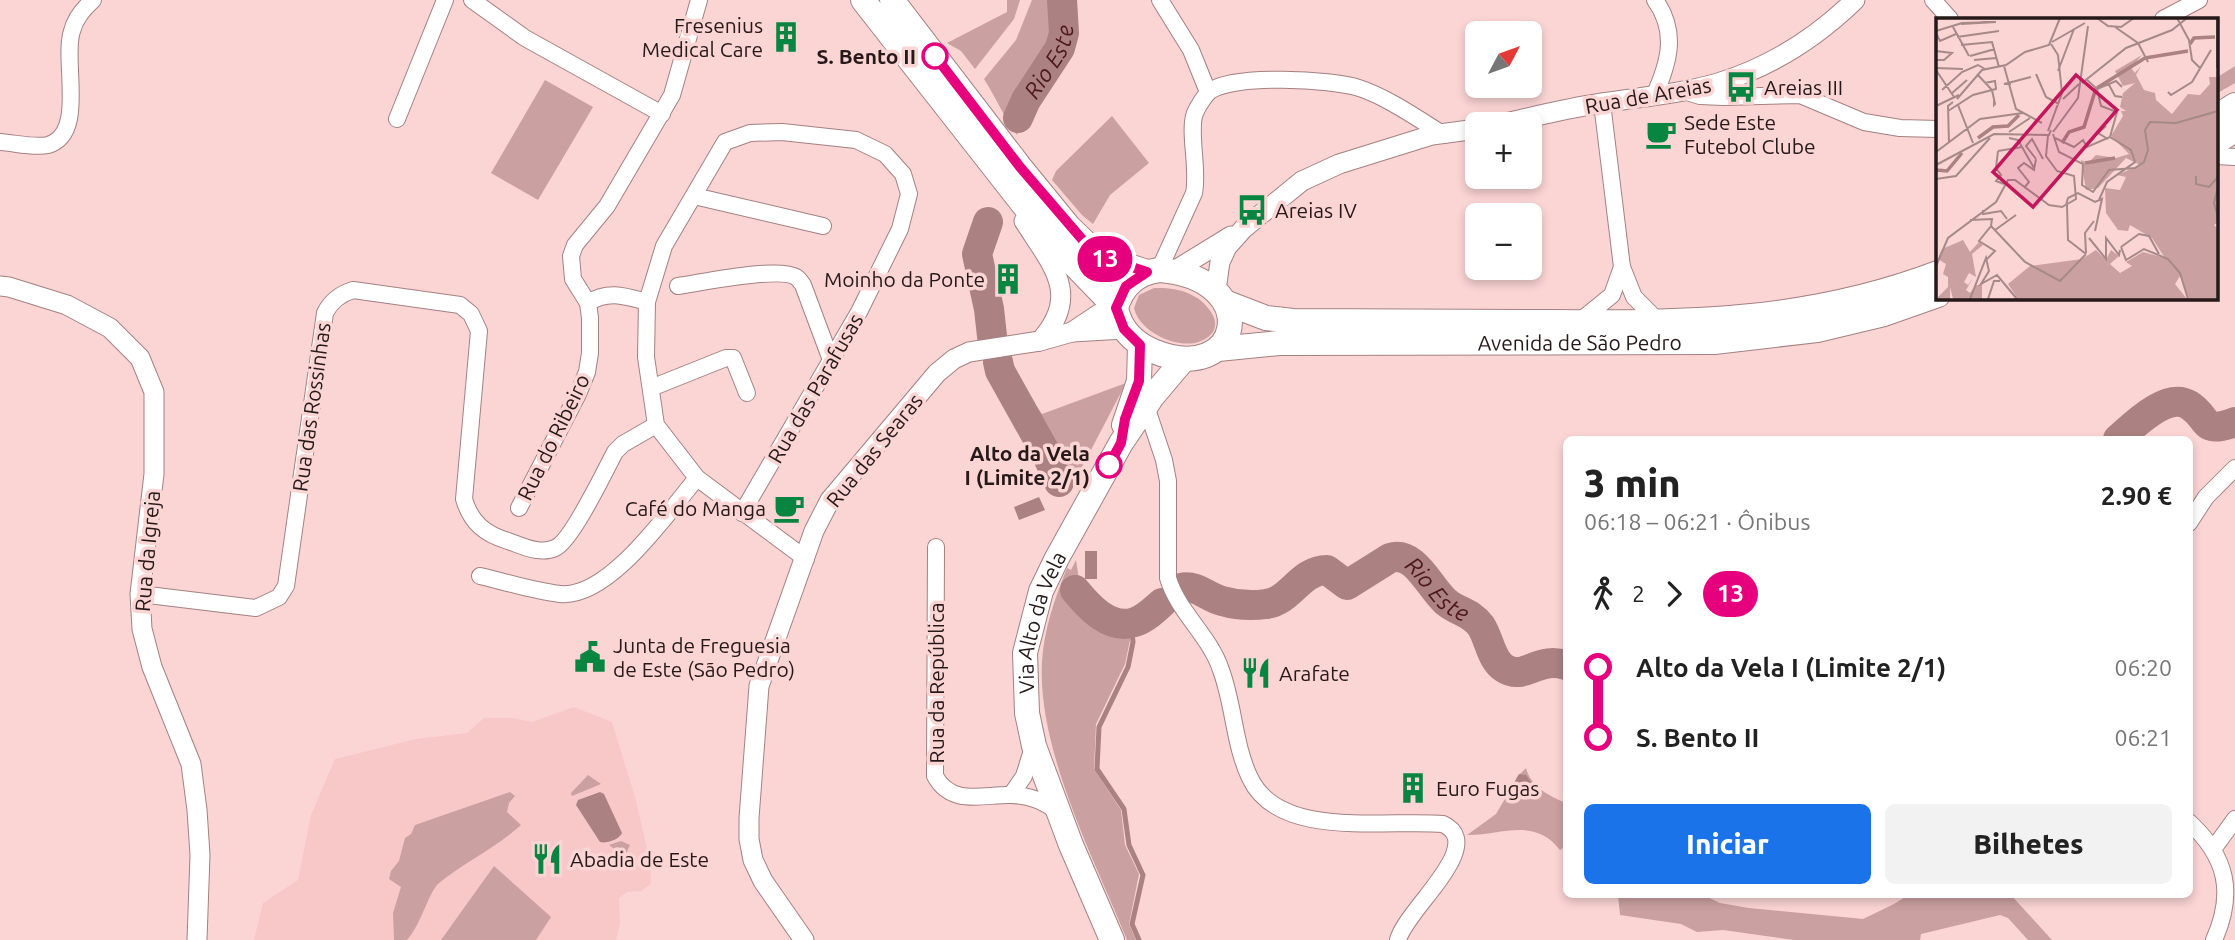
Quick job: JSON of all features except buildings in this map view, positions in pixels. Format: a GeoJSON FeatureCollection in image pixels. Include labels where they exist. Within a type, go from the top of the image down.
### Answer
{"type":"FeatureCollection","features":[{"type":"Feature","properties":{"kind":"main road"},"geometry":{"type":"LineString","coordinates":[[863,0],[1055,245],[1127,327],[1161,354],[1184,359]]}},
{"type":"Feature","properties":{"kind":"main road","name":"Avenida de São Pedro"},"geometry":{"type":"LineString","coordinates":[[892,0],[1020,167],[1069,227],[1095,252],[1104,258],[1193,277],[1221,297],[1255,315],[1293,321],[1660,323],[1732,319],[1815,308],[1864,297],[1936,273]]}},
{"type":"Feature","properties":{"kind":"main road"},"geometry":{"type":"LineString","coordinates":[[2218,116],[2235,105]]}},
{"type":"Feature","properties":{"kind":"main road"},"geometry":{"type":"LineString","coordinates":[[2218,141],[2235,130]]}},
{"type":"Feature","properties":{"kind":"main road"},"geometry":{"type":"LineString","coordinates":[[1127,327],[1126,286],[1160,271]]}},
{"type":"Feature","properties":{"kind":"main road","name":"Avenida de São Pedro"},"geometry":{"type":"LineString","coordinates":[[1184,359],[1195,358],[1218,349],[1279,343],[1714,342],[1817,330],[1884,314],[1936,295]]}},
{"type":"Feature","properties":{"kind":"main road"},"geometry":{"type":"LineString","coordinates":[[1218,349],[1230,330],[1230,312],[1221,297]]}},
{"type":"Feature","properties":{"kind":"main road","name":"Via Alto da Vela"},"geometry":{"type":"LineString","coordinates":[[1127,327],[1146,406]]}},
{"type":"Feature","properties":{"kind":"main road","name":"Via Alto da Vela"},"geometry":{"type":"LineString","coordinates":[[1112,940],[1060,814],[1039,785],[1027,713],[1025,653],[1030,625],[1041,591],[1057,558],[1121,443],[1146,406],[1184,359]]}},
{"type":"Feature","properties":{"kind":"main road","name":"Via Alto da Vela"},"geometry":{"type":"LineString","coordinates":[[1121,443],[1125,419],[1139,381]]}},
{"type":"Feature","properties":{"kind":"street"},"geometry":{"type":"LineString","coordinates":[[0,142],[42,146],[52,144],[65,131],[71,111],[68,64],[72,30],[79,16],[93,0]]}},
{"type":"Feature","properties":{"kind":"street"},"geometry":{"type":"LineString","coordinates":[[397,119],[445,0]]}},
{"type":"Feature","properties":{"kind":"street"},"geometry":{"type":"LineString","coordinates":[[472,0],[525,38],[662,114]]}},
{"type":"Feature","properties":{"kind":"street"},"geometry":{"type":"LineString","coordinates":[[647,302],[616,294],[605,295],[588,303],[573,279],[571,256],[575,245],[607,206],[672,95],[699,0]]}},
{"type":"Feature","properties":{"kind":"street"},"geometry":{"type":"LineString","coordinates":[[1160,0],[1191,50],[1208,92]]}},
{"type":"Feature","properties":{"kind":"street"},"geometry":{"type":"LineString","coordinates":[[1654,96],[1670,51],[1668,26],[1655,0]]}},
{"type":"Feature","properties":{"kind":"street","name":"Rua de Areias"},"geometry":{"type":"LineString","coordinates":[[1542,114],[1684,91],[1731,78],[1811,38],[1855,0]]}},
{"type":"Feature","properties":{"kind":"street"},"geometry":{"type":"LineString","coordinates":[[1933,0],[1949,18]]}},
{"type":"Feature","properties":{"kind":"street"},"geometry":{"type":"LineString","coordinates":[[2164,18],[2199,0]]}},
{"type":"Feature","properties":{"kind":"street"},"geometry":{"type":"LineString","coordinates":[[1160,271],[1194,193],[1197,180],[1193,122],[1195,113],[1208,92],[1221,86],[1256,81],[1337,82],[1362,88],[1444,135]]}},
{"type":"Feature","properties":{"kind":"street"},"geometry":{"type":"LineString","coordinates":[[1684,91],[1700,96],[1723,97],[1800,95],[1864,122],[1900,128],[1936,129]]}},
{"type":"Feature","properties":{"kind":"street"},"geometry":{"type":"LineString","coordinates":[[1602,103],[1622,268],[1634,297],[1660,323]]}},
{"type":"Feature","properties":{"kind":"street"},"geometry":{"type":"LineString","coordinates":[[1160,271],[1244,228],[1302,181],[1326,169],[1432,135],[1465,131]]}},
{"type":"Feature","properties":{"kind":"street","name":"Rua das Parafusas"},"geometry":{"type":"LineString","coordinates":[[656,425],[646,356],[647,302],[664,246],[725,142],[750,133],[782,132],[856,141],[885,154],[903,174],[909,194],[901,229],[859,312],[742,513]]}},
{"type":"Feature","properties":{"kind":"street"},"geometry":{"type":"LineString","coordinates":[[994,169],[1059,283],[1059,313],[1040,341]]}},
{"type":"Feature","properties":{"kind":"street"},"geometry":{"type":"LineString","coordinates":[[694,195],[822,226]]}},
{"type":"Feature","properties":{"kind":"street"},"geometry":{"type":"LineString","coordinates":[[1221,297],[1223,254],[1244,228]]}},
{"type":"Feature","properties":{"kind":"street"},"geometry":{"type":"LineString","coordinates":[[1578,323],[1612,295],[1622,268]]}},
{"type":"Feature","properties":{"kind":"street"},"geometry":{"type":"LineString","coordinates":[[678,286],[759,274],[784,273],[796,276],[803,285],[831,360]]}},
{"type":"Feature","properties":{"kind":"street","name":"Rua da Igreja"},"geometry":{"type":"LineString","coordinates":[[0,286],[9,286],[67,305],[110,328],[141,358],[154,392],[153,474],[140,594],[142,629],[152,667],[191,764],[200,855],[197,940]]}},
{"type":"Feature","properties":{"kind":"street","name":"Rua das Rossinhas"},"geometry":{"type":"LineString","coordinates":[[140,594],[256,608],[279,597],[286,586],[325,313],[343,293],[353,290],[460,304],[471,314],[479,331],[464,499],[480,528],[491,536],[538,551],[555,548],[570,532],[623,443],[656,425]]}},
{"type":"Feature","properties":{"kind":"street","name":"Rua do Ribeiro"},"geometry":{"type":"LineString","coordinates":[[519,508],[587,372],[591,336],[588,303]]}},
{"type":"Feature","properties":{"kind":"street","name":"Rua das Searas"},"geometry":{"type":"LineString","coordinates":[[804,940],[762,881],[753,860],[749,818],[759,686],[814,531],[830,500],[937,373],[954,359],[969,352],[1040,341],[1072,332],[1099,314],[1127,327]]}},
{"type":"Feature","properties":{"kind":"street"},"geometry":{"type":"LineString","coordinates":[[651,388],[726,358],[733,358],[747,393]]}},
{"type":"Feature","properties":{"kind":"street"},"geometry":{"type":"LineString","coordinates":[[1146,406],[1168,481],[1167,568],[1171,586],[1221,668],[1247,769],[1256,788],[1275,807],[1302,818],[1325,822],[1443,824],[1449,827],[1457,838],[1452,862],[1405,922],[1398,940]]}},
{"type":"Feature","properties":{"kind":"street"},"geometry":{"type":"LineString","coordinates":[[656,425],[697,478],[806,559]]}},
{"type":"Feature","properties":{"kind":"street"},"geometry":{"type":"LineString","coordinates":[[2193,517],[2206,497],[2235,468]]}},
{"type":"Feature","properties":{"kind":"street"},"geometry":{"type":"LineString","coordinates":[[480,576],[561,594],[577,593],[593,587],[621,566],[697,478]]}},
{"type":"Feature","properties":{"kind":"street","name":"Rua da República"},"geometry":{"type":"LineString","coordinates":[[936,547],[935,776],[946,790],[968,798],[1011,794],[1039,785]]}},
{"type":"Feature","properties":{"kind":"street"},"geometry":{"type":"LineString","coordinates":[[2214,848],[2235,819]]}},
{"type":"Feature","properties":{"kind":"street"},"geometry":{"type":"LineString","coordinates":[[2193,826],[2214,848],[2224,877],[2224,910],[2214,940]]}},
{"type":"Feature","properties":{"kind":"shaded area"},"geometry":{"type":"Polygon","coordinates":[[[1007,0],[1020,0],[1014,19],[975,69],[961,51],[947,43],[1007,12],[1007,0]]]}},
{"type":"Feature","properties":{"kind":"shaded area"},"geometry":{"type":"Polygon","coordinates":[[[1032,0],[1067,0],[1068,28],[1074,40],[1066,62],[1026,114],[1017,135],[984,79],[1016,40],[1032,0]]]}},
{"type":"Feature","properties":{"kind":"shaded area"},"geometry":{"type":"Polygon","coordinates":[[[2235,66],[2235,83],[2218,93],[2218,77],[2235,66]]]}},
{"type":"Feature","properties":{"kind":"shaded area"},"geometry":{"type":"Polygon","coordinates":[[[545,80],[593,107],[538,200],[491,173],[545,80]]]}},
{"type":"Feature","properties":{"kind":"shaded area"},"geometry":{"type":"Polygon","coordinates":[[[1112,116],[1149,163],[1110,195],[1093,224],[1052,180],[1056,171],[1112,116]]]}},
{"type":"Feature","properties":{"kind":"shaded area"},"geometry":{"type":"Polygon","coordinates":[[[1154,288],[1186,292],[1200,300],[1214,317],[1213,332],[1204,340],[1181,343],[1157,335],[1146,327],[1134,308],[1139,295],[1154,288]]]}},
{"type":"Feature","properties":{"kind":"shaded area"},"geometry":{"type":"Polygon","coordinates":[[[1008,360],[1026,393],[1042,414],[1126,383],[1069,492],[1049,445],[1002,361],[1008,360]]]}},
{"type":"Feature","properties":{"kind":"shaded area"},"geometry":{"type":"Polygon","coordinates":[[[1039,497],[1045,510],[1019,520],[1014,507],[1039,497]]]}},
{"type":"Feature","properties":{"kind":"shaded area"},"geometry":{"type":"Polygon","coordinates":[[[1085,551],[1097,551],[1097,579],[1085,579],[1085,551]]]}},
{"type":"Feature","properties":{"kind":"shaded area"},"geometry":{"type":"Polygon","coordinates":[[[1076,560],[1080,586],[1071,591],[1076,599],[1103,621],[1129,627],[1130,640],[1125,664],[1096,724],[1094,769],[1121,810],[1125,845],[1139,874],[1129,924],[1136,940],[1127,940],[1070,803],[1049,731],[1043,695],[1042,661],[1048,625],[1067,568],[1071,570],[1076,560]]]}},
{"type":"Feature","properties":{"kind":"shaded area"},"geometry":{"type":"Polygon","coordinates":[[[574,707],[612,722],[635,797],[650,861],[651,884],[641,891],[627,892],[619,898],[620,923],[616,940],[254,940],[263,903],[298,880],[311,815],[335,759],[416,739],[467,733],[484,718],[514,718],[532,722],[574,707]]]}},
{"type":"Feature","properties":{"kind":"shaded area"},"geometry":{"type":"Polygon","coordinates":[[[1526,768],[1536,786],[1563,802],[1563,848],[1560,850],[1539,833],[1528,831],[1467,835],[1496,814],[1526,768]]]}},
{"type":"Feature","properties":{"kind":"shaded area"},"geometry":{"type":"Polygon","coordinates":[[[1519,774],[1526,775],[1533,785],[1531,788],[1516,789],[1512,786],[1519,774]]]}},
{"type":"Feature","properties":{"kind":"shaded area"},"geometry":{"type":"Polygon","coordinates":[[[588,775],[601,784],[572,796],[571,793],[588,775]]]}},
{"type":"Feature","properties":{"kind":"shaded area"},"geometry":{"type":"Polygon","coordinates":[[[510,792],[515,796],[509,803],[507,812],[521,825],[439,883],[412,934],[407,940],[394,940],[393,913],[401,887],[389,879],[391,871],[399,861],[405,838],[411,834],[415,825],[510,792]]]}},
{"type":"Feature","properties":{"kind":"shaded area"},"geometry":{"type":"Polygon","coordinates":[[[600,792],[604,794],[622,833],[616,839],[606,842],[600,842],[576,805],[578,800],[600,792]]]}},
{"type":"Feature","properties":{"kind":"shaded area"},"geometry":{"type":"Polygon","coordinates":[[[621,841],[630,845],[620,862],[614,861],[613,848],[609,845],[621,841]]]}},
{"type":"Feature","properties":{"kind":"shaded area"},"geometry":{"type":"Polygon","coordinates":[[[494,866],[551,917],[536,940],[441,940],[494,866]]]}},
{"type":"Feature","properties":{"kind":"shaded area"},"geometry":{"type":"Polygon","coordinates":[[[1618,898],[1709,898],[1720,903],[1749,908],[1863,919],[1904,898],[2014,898],[2052,940],[2028,940],[2008,918],[2000,915],[1921,934],[1920,940],[1794,940],[1723,930],[1697,932],[1681,924],[1620,915],[1618,898]]]}},
{"type":"Feature","properties":{"kind":"waterway","name":"Rio Este"},"geometry":{"type":"LineString","coordinates":[[1018,118],[1026,100],[1060,48],[1064,33],[1062,0]]}},
{"type":"Feature","properties":{"kind":"waterway","name":"Rio Este"},"geometry":{"type":"LineString","coordinates":[[988,222],[977,254],[992,336]]}},
{"type":"Feature","properties":{"kind":"waterway","name":"Rio Este"},"geometry":{"type":"LineString","coordinates":[[998,362],[1000,371],[1059,482]]}},
{"type":"Feature","properties":{"kind":"waterway","name":"Rio Este"},"geometry":{"type":"LineString","coordinates":[[2121,436],[2151,412],[2171,403],[2189,405],[2211,426],[2224,426],[2235,422]]}},
{"type":"Feature","properties":{"kind":"waterway","name":"Rio Este"},"geometry":{"type":"LineString","coordinates":[[1181,588],[1192,588],[1233,603],[1266,604],[1275,602],[1318,571],[1327,570],[1347,585],[1390,558],[1399,557],[1414,564],[1446,602],[1477,621],[1496,660],[1504,668],[1520,672],[1548,663],[1563,664]]}},
{"type":"Feature","properties":{"kind":"waterway","name":"Rio Este"},"geometry":{"type":"LineString","coordinates":[[1075,590],[1100,615],[1117,623],[1139,621],[1162,603]]}},
{"type":"Feature","properties":{"kind":"waterway"},"geometry":{"type":"LineString","coordinates":[[1131,624],[1133,642],[1128,667],[1099,727],[1097,769],[1124,809],[1129,845],[1143,875],[1132,924],[1139,940]]}},
{"type":"Feature","properties":{"kind":"bus line","name":"13"},"geometry":{"type":"LineString","coordinates":[[935,56],[1069,227],[1104,258],[1147,272],[1126,286],[1116,308],[1124,329],[1140,345],[1140,371],[1125,419],[1121,443],[1109,465]]}},
{"type":"Feature","properties":{"kind":"place","name":"Fresenius Medical Care"},"geometry":{"type":"Point","coordinates":[786,37]}},
{"type":"Feature","properties":{"kind":"place","name":"S. Bento II"},"geometry":{"type":"Point","coordinates":[935,56]}},
{"type":"Feature","properties":{"kind":"place","name":"Areias III"},"geometry":{"type":"Point","coordinates":[1741,87]}},
{"type":"Feature","properties":{"kind":"place","name":"Sede Este Futebol Clube"},"geometry":{"type":"Point","coordinates":[1661,134]}},
{"type":"Feature","properties":{"kind":"place","name":"Areias IV"},"geometry":{"type":"Point","coordinates":[1252,210]}},
{"type":"Feature","properties":{"kind":"place","name":"Moinho da Ponte"},"geometry":{"type":"Point","coordinates":[1008,279]}},
{"type":"Feature","properties":{"kind":"place","name":"Alto da Vela I (Limite 2/1)"},"geometry":{"type":"Point","coordinates":[1109,465]}},
{"type":"Feature","properties":{"kind":"place","name":"Café do Manga"},"geometry":{"type":"Point","coordinates":[789,508]}},
{"type":"Feature","properties":{"kind":"place","name":"Junta de Freguesia de Este (São Pedro)"},"geometry":{"type":"Point","coordinates":[590,657]}},
{"type":"Feature","properties":{"kind":"place","name":"Arafate"},"geometry":{"type":"Point","coordinates":[1256,673]}},
{"type":"Feature","properties":{"kind":"place","name":"Euro Fugas"},"geometry":{"type":"Point","coordinates":[1413,788]}},
{"type":"Feature","properties":{"kind":"place","name":"Abadia de Este"},"geometry":{"type":"Point","coordinates":[547,859]}}]}
